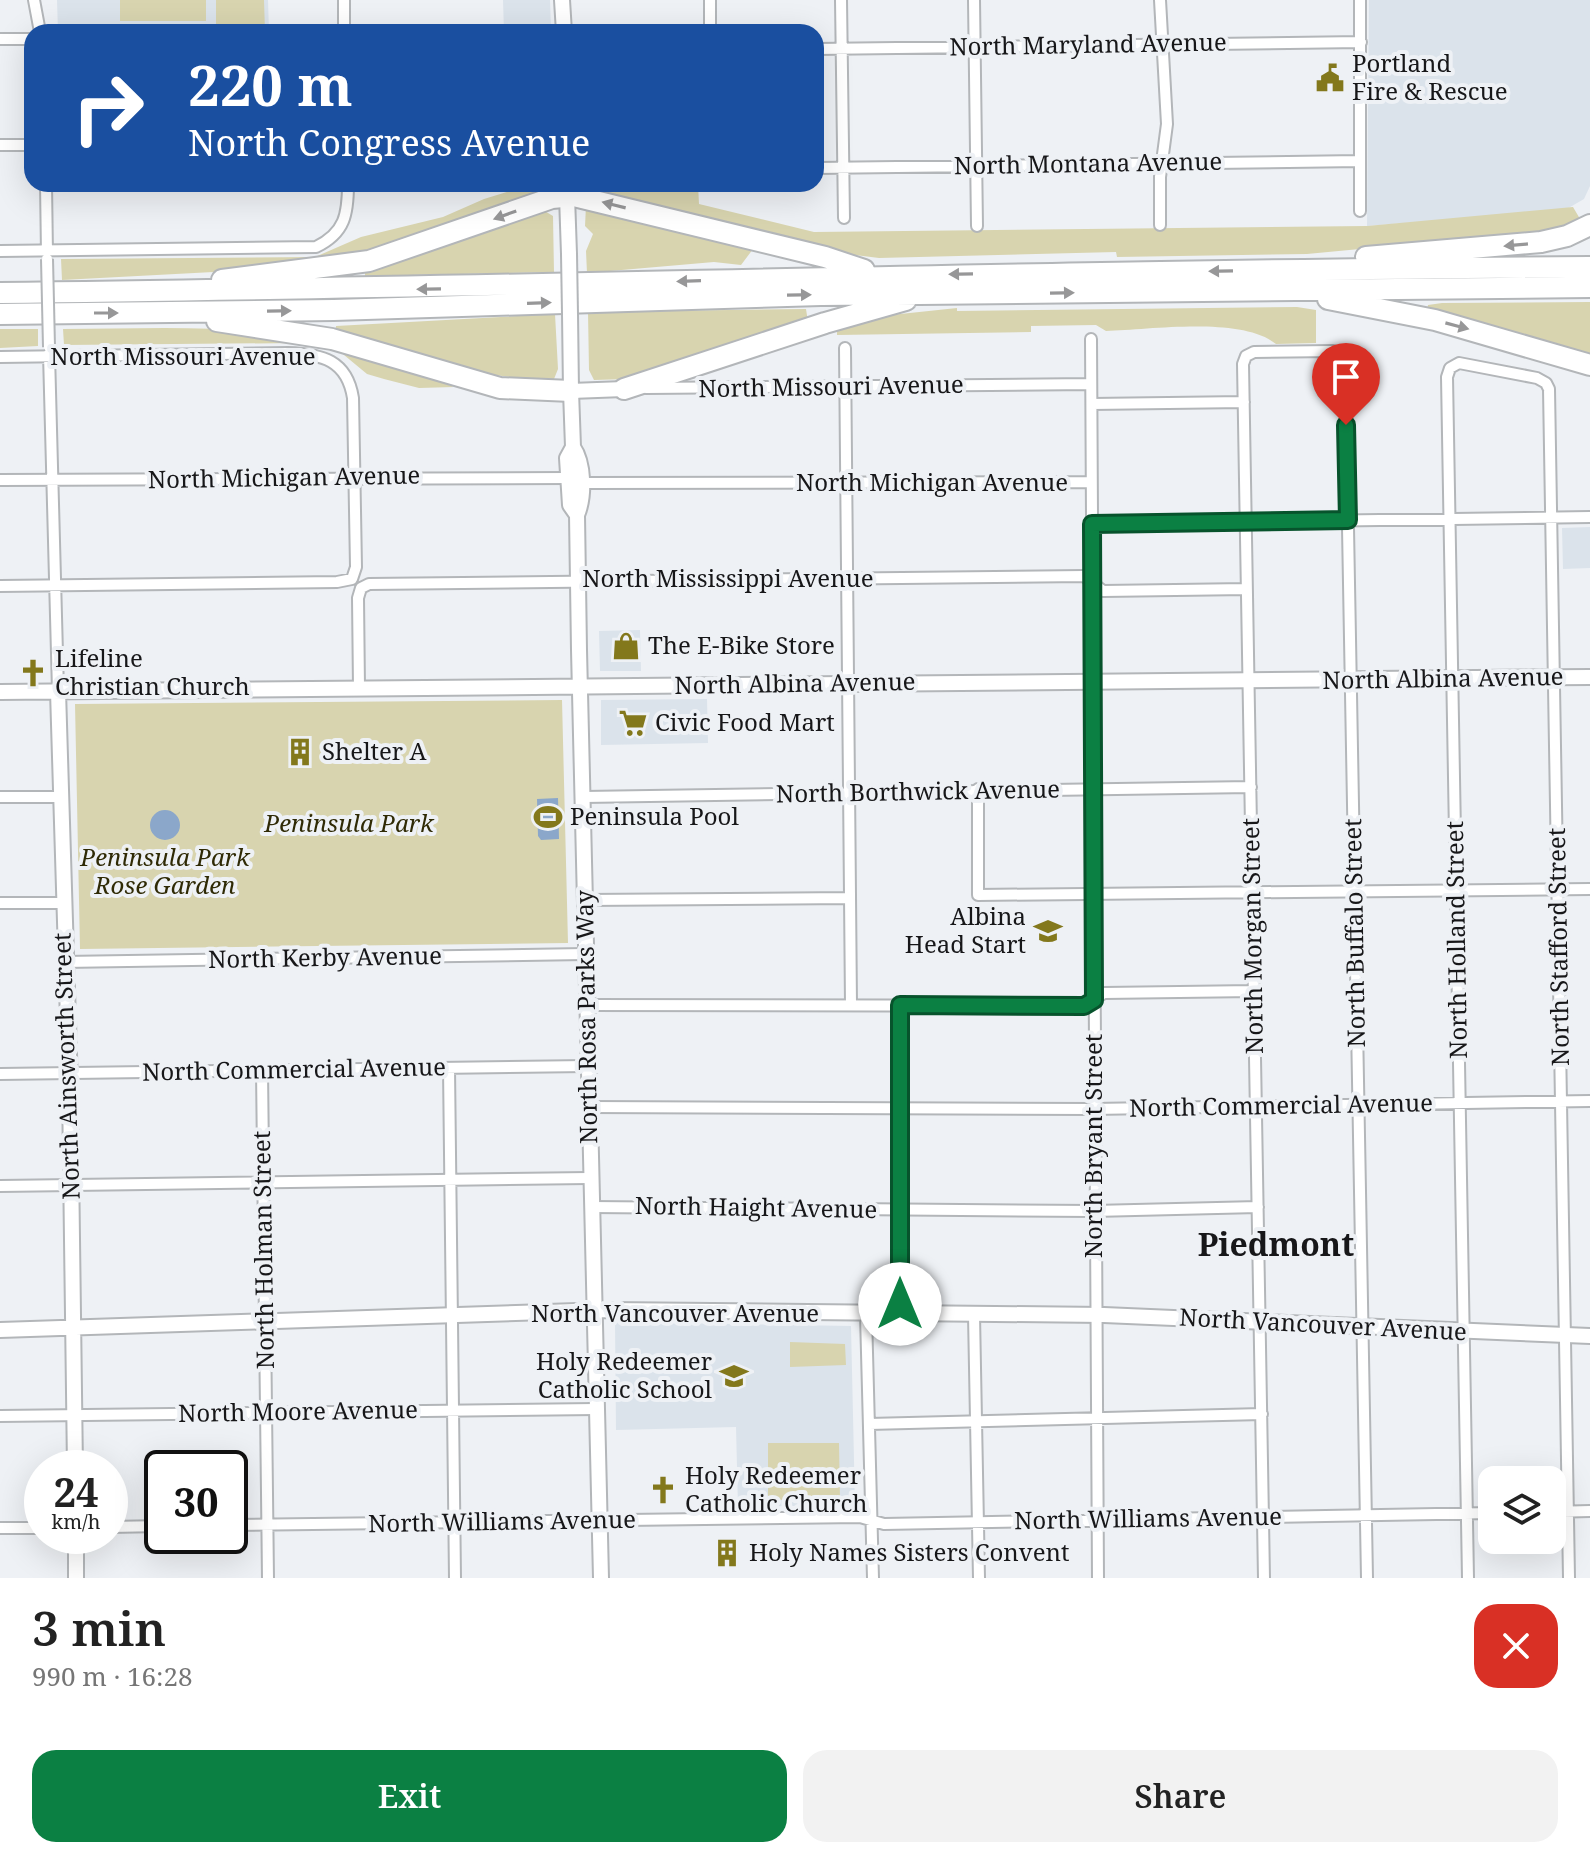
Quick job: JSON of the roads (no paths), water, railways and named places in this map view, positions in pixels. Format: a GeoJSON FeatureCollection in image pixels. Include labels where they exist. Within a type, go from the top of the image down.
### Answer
{"type":"FeatureCollection","features":[{"type":"Feature","properties":{"kind":"highway"},"geometry":{"type":"LineString","coordinates":[[131,292],[369,261],[556,192]]}},
{"type":"Feature","properties":{"kind":"highway"},"geometry":{"type":"LineString","coordinates":[[582,192],[825,257],[879,275]]}},
{"type":"Feature","properties":{"kind":"highway"},"geometry":{"type":"LineString","coordinates":[[1299,271],[1310,261],[1541,242],[1567,236],[1590,225]]}},
{"type":"Feature","properties":{"kind":"highway"},"geometry":{"type":"LineString","coordinates":[[0,293],[494,287],[879,275],[1590,267]]}},
{"type":"Feature","properties":{"kind":"highway"},"geometry":{"type":"LineString","coordinates":[[0,314],[173,313],[928,294],[1590,287]]}},
{"type":"Feature","properties":{"kind":"highway"},"geometry":{"type":"LineString","coordinates":[[1281,290],[1435,320],[1590,365]]}},
{"type":"Feature","properties":{"kind":"highway"},"geometry":{"type":"LineString","coordinates":[[624,389],[825,323],[928,294]]}},
{"type":"Feature","properties":{"kind":"highway"},"geometry":{"type":"LineString","coordinates":[[173,313],[332,339],[500,388],[571,391]]}},
{"type":"Feature","properties":{"kind":"street"},"geometry":{"type":"LineString","coordinates":[[34,0],[38,24]]}},
{"type":"Feature","properties":{"kind":"street"},"geometry":{"type":"LineString","coordinates":[[344,0],[344,24]]}},
{"type":"Feature","properties":{"kind":"street"},"geometry":{"type":"LineString","coordinates":[[562,0],[564,24]]}},
{"type":"Feature","properties":{"kind":"street"},"geometry":{"type":"LineString","coordinates":[[710,0],[710,24]]}},
{"type":"Feature","properties":{"kind":"street"},"geometry":{"type":"LineString","coordinates":[[841,0],[844,218]]}},
{"type":"Feature","properties":{"kind":"street"},"geometry":{"type":"LineString","coordinates":[[974,0],[977,226]]}},
{"type":"Feature","properties":{"kind":"street"},"geometry":{"type":"LineString","coordinates":[[1160,0],[1160,45],[1167,124],[1160,225]]}},
{"type":"Feature","properties":{"kind":"street"},"geometry":{"type":"LineString","coordinates":[[1360,0],[1360,211]]}},
{"type":"Feature","properties":{"kind":"street"},"geometry":{"type":"LineString","coordinates":[[0,39],[24,39]]}},
{"type":"Feature","properties":{"kind":"street","name":"North Maryland Avenue"},"geometry":{"type":"LineString","coordinates":[[824,49],[1361,42]]}},
{"type":"Feature","properties":{"kind":"street"},"geometry":{"type":"LineString","coordinates":[[0,145],[24,145]]}},
{"type":"Feature","properties":{"kind":"street","name":"North Montana Avenue"},"geometry":{"type":"LineString","coordinates":[[824,168],[1360,161]]}},
{"type":"Feature","properties":{"kind":"street","name":"North Ainsworth Street"},"geometry":{"type":"LineString","coordinates":[[46,192],[69,1073],[75,1450]]}},
{"type":"Feature","properties":{"kind":"street"},"geometry":{"type":"LineString","coordinates":[[0,251],[47,255],[306,248],[330,240],[347,215],[348,192]]}},
{"type":"Feature","properties":{"kind":"street","name":"North Rosa Parks Way"},"geometry":{"type":"LineString","coordinates":[[567,192],[573,447],[580,457],[575,481],[581,505],[577,515],[589,1178],[601,1578]]}},
{"type":"Feature","properties":{"kind":"street","name":"North Bryant Street"},"geometry":{"type":"LineString","coordinates":[[1091,339],[1098,1578]]}},
{"type":"Feature","properties":{"kind":"street"},"geometry":{"type":"LineString","coordinates":[[845,348],[851,1005]]}},
{"type":"Feature","properties":{"kind":"street","name":"North Missouri Avenue"},"geometry":{"type":"LineString","coordinates":[[0,357],[49,352],[319,355],[335,362],[351,385],[354,478]]}},
{"type":"Feature","properties":{"kind":"street","name":"North Morgan Street"},"geometry":{"type":"LineString","coordinates":[[1264,1578],[1244,402],[1246,356],[1254,352],[1340,353]]}},
{"type":"Feature","properties":{"kind":"street","name":"North Buffalo Street"},"geometry":{"type":"LineString","coordinates":[[1340,353],[1345,362],[1367,1578]]}},
{"type":"Feature","properties":{"kind":"street","name":"North Holland Street"},"geometry":{"type":"LineString","coordinates":[[1468,1578],[1452,678],[1450,368],[1459,363],[1546,383]]}},
{"type":"Feature","properties":{"kind":"street","name":"North Stafford Street"},"geometry":{"type":"LineString","coordinates":[[1546,383],[1551,517],[1569,1578]]}},
{"type":"Feature","properties":{"kind":"street","name":"North Missouri Avenue"},"geometry":{"type":"LineString","coordinates":[[571,391],[1091,384]]}},
{"type":"Feature","properties":{"kind":"street"},"geometry":{"type":"LineString","coordinates":[[1092,404],[1244,402]]}},
{"type":"Feature","properties":{"kind":"street"},"geometry":{"type":"LineString","coordinates":[[0,586],[337,582],[353,577],[356,567],[354,478]]}},
{"type":"Feature","properties":{"kind":"street","name":"North Michigan Avenue"},"geometry":{"type":"LineString","coordinates":[[0,480],[354,478],[846,484],[1091,482]]}},
{"type":"Feature","properties":{"kind":"street"},"geometry":{"type":"LineString","coordinates":[[1092,524],[1590,517]]}},
{"type":"Feature","properties":{"kind":"street","name":"North Mississippi Avenue"},"geometry":{"type":"LineString","coordinates":[[359,688],[358,598],[362,586],[383,583],[1084,576],[1103,591],[1247,589]]}},
{"type":"Feature","properties":{"kind":"street","name":"North Albina Avenue"},"geometry":{"type":"LineString","coordinates":[[0,692],[1590,677]]}},
{"type":"Feature","properties":{"kind":"street","name":"North Borthwick Avenue"},"geometry":{"type":"LineString","coordinates":[[584,797],[1251,787]]}},
{"type":"Feature","properties":{"kind":"street"},"geometry":{"type":"LineString","coordinates":[[978,789],[978,895],[1590,889]]}},
{"type":"Feature","properties":{"kind":"street"},"geometry":{"type":"LineString","coordinates":[[0,797],[60,797]]}},
{"type":"Feature","properties":{"kind":"street"},"geometry":{"type":"LineString","coordinates":[[585,900],[850,898]]}},
{"type":"Feature","properties":{"kind":"street"},"geometry":{"type":"LineString","coordinates":[[0,903],[63,903]]}},
{"type":"Feature","properties":{"kind":"street","name":"North Kerby Avenue"},"geometry":{"type":"LineString","coordinates":[[64,962],[585,954]]}},
{"type":"Feature","properties":{"kind":"street"},"geometry":{"type":"LineString","coordinates":[[586,1005],[1084,1006],[1104,993],[1254,991]]}},
{"type":"Feature","properties":{"kind":"street"},"geometry":{"type":"LineString","coordinates":[[900,1005],[900,1315]]}},
{"type":"Feature","properties":{"kind":"street","name":"North Commercial Avenue"},"geometry":{"type":"LineString","coordinates":[[0,1074],[587,1066]]}},
{"type":"Feature","properties":{"kind":"street"},"geometry":{"type":"LineString","coordinates":[[449,1068],[455,1578]]}},
{"type":"Feature","properties":{"kind":"street","name":"North Holman Street"},"geometry":{"type":"LineString","coordinates":[[262,1071],[268,1578]]}},
{"type":"Feature","properties":{"kind":"street","name":"North Commercial Avenue"},"geometry":{"type":"LineString","coordinates":[[588,1107],[1093,1109],[1590,1101]]}},
{"type":"Feature","properties":{"kind":"street"},"geometry":{"type":"LineString","coordinates":[[0,1186],[589,1178]]}},
{"type":"Feature","properties":{"kind":"street","name":"North Haight Avenue"},"geometry":{"type":"LineString","coordinates":[[591,1207],[1094,1211],[1258,1207]]}},
{"type":"Feature","properties":{"kind":"street","name":"North Vancouver Avenue"},"geometry":{"type":"LineString","coordinates":[[0,1330],[595,1310],[1096,1315],[1590,1336]]}},
{"type":"Feature","properties":{"kind":"street"},"geometry":{"type":"LineString","coordinates":[[866,1315],[873,1578]]}},
{"type":"Feature","properties":{"kind":"street"},"geometry":{"type":"LineString","coordinates":[[974,1315],[979,1578]]}},
{"type":"Feature","properties":{"kind":"street","name":"North Moore Avenue"},"geometry":{"type":"LineString","coordinates":[[0,1416],[596,1409]]}},
{"type":"Feature","properties":{"kind":"street"},"geometry":{"type":"LineString","coordinates":[[869,1424],[1262,1414]]}},
{"type":"Feature","properties":{"kind":"street"},"geometry":{"type":"LineString","coordinates":[[1568,1511],[1590,1511]]}},
{"type":"Feature","properties":{"kind":"street","name":"North Williams Avenue"},"geometry":{"type":"LineString","coordinates":[[248,1525],[860,1517],[884,1524],[1478,1513]]}},
{"type":"Feature","properties":{"kind":"street"},"geometry":{"type":"LineString","coordinates":[[0,1528],[24,1528]]}},
{"type":"Feature","properties":{"kind":"street"},"geometry":{"type":"LineString","coordinates":[[76,1554],[76,1578]]}},
{"type":"Feature","properties":{"kind":"water","name":"Peninsula Pool"},"geometry":{"type":"Polygon","coordinates":[[[558,798],[559,839],[541,840],[538,836],[537,799],[558,798]]]}},
{"type":"Feature","properties":{"kind":"water"},"geometry":{"type":"Polygon","coordinates":[[[165,810],[171,811],[179,819],[179,831],[171,839],[165,840],[159,839],[151,831],[150,825],[151,819],[159,811],[165,810]]]}},
{"type":"Feature","properties":{"kind":"place","name":"Portland Fire & Rescue"},"geometry":{"type":"Point","coordinates":[1330,78]}},
{"type":"Feature","properties":{"kind":"place","name":"The E-Bike Store"},"geometry":{"type":"Point","coordinates":[626,646]}},
{"type":"Feature","properties":{"kind":"place","name":"Lifeline Christian Church"},"geometry":{"type":"Point","coordinates":[33,673]}},
{"type":"Feature","properties":{"kind":"place","name":"Civic Food Mart"},"geometry":{"type":"Point","coordinates":[633,723]}},
{"type":"Feature","properties":{"kind":"place","name":"Shelter A"},"geometry":{"type":"Point","coordinates":[300,752]}},
{"type":"Feature","properties":{"kind":"place","name":"Peninsula Pool"},"geometry":{"type":"Point","coordinates":[548,817]}},
{"type":"Feature","properties":{"kind":"place","name":"Albina Head Start"},"geometry":{"type":"Point","coordinates":[1048,931]}},
{"type":"Feature","properties":{"kind":"place","name":"Holy Redeemer Catholic School"},"geometry":{"type":"Point","coordinates":[734,1376]}},
{"type":"Feature","properties":{"kind":"place","name":"Holy Redeemer Catholic Church"},"geometry":{"type":"Point","coordinates":[663,1490]}},
{"type":"Feature","properties":{"kind":"place","name":"Holy Names Sisters Convent"},"geometry":{"type":"Point","coordinates":[727,1553]}},
{"type":"Feature","properties":{"kind":"district","name":"Piedmont"},"geometry":{"type":"Point","coordinates":[1276,1245]}},
{"type":"Feature","properties":{"kind":"park label","name":"Peninsula Park"},"geometry":{"type":"Point","coordinates":[349,824]}},
{"type":"Feature","properties":{"kind":"park label","name":"Peninsula Park Rose Garden"},"geometry":{"type":"Point","coordinates":[165,872]}}]}
